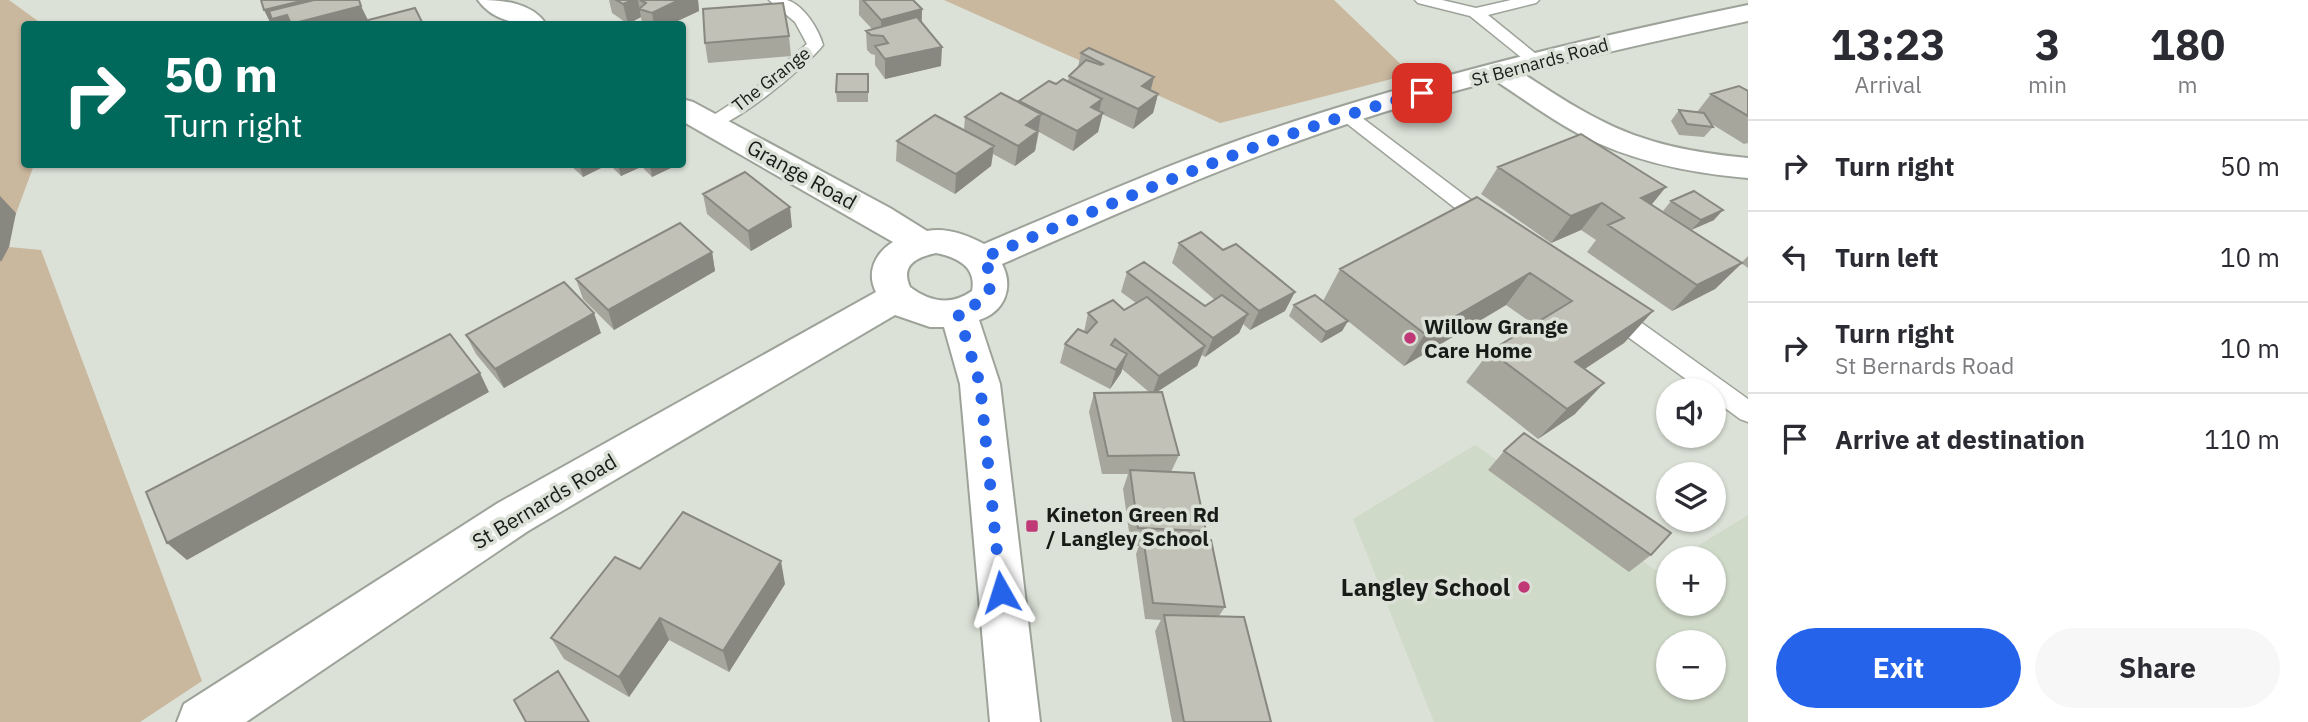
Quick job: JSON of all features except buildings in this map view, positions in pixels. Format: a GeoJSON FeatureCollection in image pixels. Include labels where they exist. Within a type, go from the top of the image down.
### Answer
{"type":"FeatureCollection","features":[{"type":"Feature","properties":{"kind":"street"},"geometry":{"type":"LineString","coordinates":[[491,0],[528,21]]}},
{"type":"Feature","properties":{"kind":"street","name":"St Bernards Road"},"geometry":{"type":"LineString","coordinates":[[983,258],[1189,170],[1347,115],[1661,30],[1748,13]]}},
{"type":"Feature","properties":{"kind":"street"},"geometry":{"type":"LineString","coordinates":[[1501,72],[1600,132],[1639,148],[1688,161],[1748,168]]}},
{"type":"Feature","properties":{"kind":"street","name":"Grange Road"},"geometry":{"type":"LineString","coordinates":[[686,110],[908,233],[920,243]]}},
{"type":"Feature","properties":{"kind":"street"},"geometry":{"type":"LineString","coordinates":[[947,242],[964,246],[983,258],[990,270],[992,283],[988,294],[978,305],[958,313],[925,313],[908,307],[889,285],[888,272],[891,262],[905,249],[920,243],[947,242]]}},
{"type":"Feature","properties":{"kind":"street","name":"St Bernards Road"},"geometry":{"type":"LineString","coordinates":[[202,722],[513,517],[897,297]]}},
{"type":"Feature","properties":{"kind":"street"},"geometry":{"type":"LineString","coordinates":[[958,313],[980,384],[1015,722]]}},
{"type":"Feature","properties":{"kind":"lane","name":"The Grange"},"geometry":{"type":"LineString","coordinates":[[712,124],[763,91],[815,45],[813,36],[802,20],[788,6],[777,0]]}},
{"type":"Feature","properties":{"kind":"lane"},"geometry":{"type":"LineString","coordinates":[[1423,0],[1476,13],[1538,62]]}},
{"type":"Feature","properties":{"kind":"lane"},"geometry":{"type":"LineString","coordinates":[[1476,13],[1531,0]]}},
{"type":"Feature","properties":{"kind":"lane"},"geometry":{"type":"LineString","coordinates":[[1347,115],[1504,235]]}},
{"type":"Feature","properties":{"kind":"lane"},"geometry":{"type":"LineString","coordinates":[[1593,300],[1748,412]]}},
{"type":"Feature","properties":{"kind":"shaded area"},"geometry":{"type":"Polygon","coordinates":[[[0,0],[9,0],[38,21],[21,21],[21,168],[33,168],[14,219],[9,247],[41,250],[202,681],[140,722],[0,722],[0,0]]]}},
{"type":"Feature","properties":{"kind":"shaded area"},"geometry":{"type":"Polygon","coordinates":[[[944,0],[1334,0],[1411,74],[1220,123],[944,0]]]}},
{"type":"Feature","properties":{"kind":"shaded area","name":"Langley School"},"geometry":{"type":"Polygon","coordinates":[[[1475,445],[1656,570],[1656,616],[1726,616],[1726,546],[1698,546],[1720,532],[1726,532],[1726,529],[1748,515],[1748,722],[1434,722],[1353,519],[1475,445]]]}},
{"type":"Feature","properties":{"kind":"place","name":"Willow Grange Care Home"},"geometry":{"type":"Point","coordinates":[1410,338]}},
{"type":"Feature","properties":{"kind":"place","name":"Kineton Green Rd / Langley School"},"geometry":{"type":"Point","coordinates":[1032,526]}},
{"type":"Feature","properties":{"kind":"place","name":"Langley School"},"geometry":{"type":"Point","coordinates":[1524,587]}},
{"type":"Feature","properties":{"kind":"route"},"geometry":{"type":"LineString","coordinates":[[1001,592],[980,384],[958,313],[978,305],[988,294],[992,283],[990,270],[983,258],[1189,170],[1370,107],[1422,93]]}}]}
